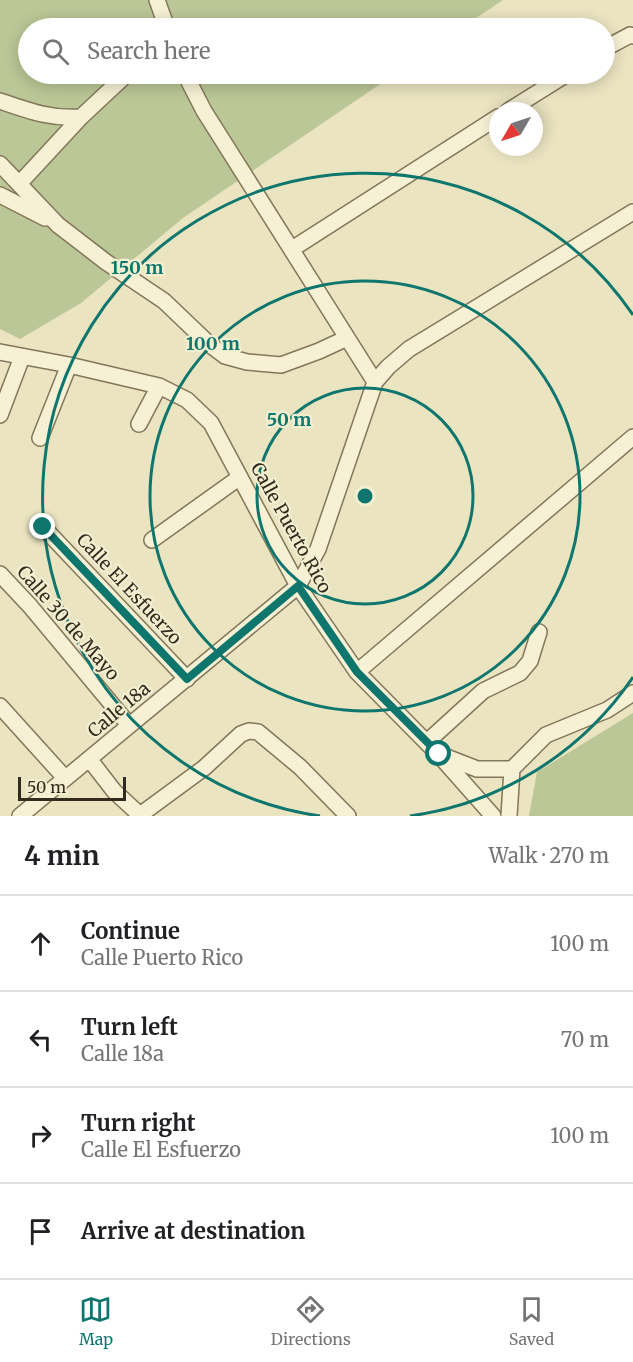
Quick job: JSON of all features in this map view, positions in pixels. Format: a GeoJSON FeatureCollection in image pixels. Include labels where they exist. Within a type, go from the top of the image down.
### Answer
{"type":"FeatureCollection","features":[{"type":"Feature","properties":{"kind":"street"},"geometry":{"type":"LineString","coordinates":[[157,0],[163,18]]}},
{"type":"Feature","properties":{"kind":"street"},"geometry":{"type":"LineString","coordinates":[[615,43],[630,35],[633,36]]}},
{"type":"Feature","properties":{"kind":"street"},"geometry":{"type":"LineString","coordinates":[[19,184],[81,117],[116,84]]}},
{"type":"Feature","properties":{"kind":"street"},"geometry":{"type":"LineString","coordinates":[[190,84],[204,111],[375,382]]}},
{"type":"Feature","properties":{"kind":"street"},"geometry":{"type":"LineString","coordinates":[[522,102],[551,84]]}},
{"type":"Feature","properties":{"kind":"street"},"geometry":{"type":"LineString","coordinates":[[0,101],[40,114],[62,118],[81,117]]}},
{"type":"Feature","properties":{"kind":"street"},"geometry":{"type":"LineString","coordinates":[[292,249],[489,123]]}},
{"type":"Feature","properties":{"kind":"street"},"geometry":{"type":"LineString","coordinates":[[0,164],[58,225],[164,302],[225,356],[247,362],[281,365],[347,338]]}},
{"type":"Feature","properties":{"kind":"street"},"geometry":{"type":"LineString","coordinates":[[0,195],[58,225]]}},
{"type":"Feature","properties":{"kind":"street"},"geometry":{"type":"LineString","coordinates":[[298,586],[318,549],[375,382],[388,367],[409,349],[633,212]]}},
{"type":"Feature","properties":{"kind":"street","name":"Calle Puerto Rico"},"geometry":{"type":"LineString","coordinates":[[0,352],[159,386],[187,400],[211,423],[298,586],[357,672],[439,754],[493,816]]}},
{"type":"Feature","properties":{"kind":"street"},"geometry":{"type":"LineString","coordinates":[[0,415],[22,357]]}},
{"type":"Feature","properties":{"kind":"street"},"geometry":{"type":"LineString","coordinates":[[40,438],[69,365]]}},
{"type":"Feature","properties":{"kind":"street"},"geometry":{"type":"LineString","coordinates":[[140,424],[159,386]]}},
{"type":"Feature","properties":{"kind":"street"},"geometry":{"type":"LineString","coordinates":[[357,672],[633,437]]}},
{"type":"Feature","properties":{"kind":"street"},"geometry":{"type":"LineString","coordinates":[[152,540],[240,477]]}},
{"type":"Feature","properties":{"kind":"street","name":"Calle El Esfuerzo"},"geometry":{"type":"LineString","coordinates":[[43,527],[187,679]]}},
{"type":"Feature","properties":{"kind":"street","name":"Calle 30 de Mayo"},"geometry":{"type":"LineString","coordinates":[[0,574],[30,606],[129,725]]}},
{"type":"Feature","properties":{"kind":"street","name":"Calle 18a"},"geometry":{"type":"LineString","coordinates":[[21,816],[298,586]]}},
{"type":"Feature","properties":{"kind":"street"},"geometry":{"type":"LineString","coordinates":[[427,742],[483,691],[520,673],[530,661],[539,632]]}},
{"type":"Feature","properties":{"kind":"street"},"geometry":{"type":"LineString","coordinates":[[509,816],[512,769],[546,735],[607,710],[633,693]]}},
{"type":"Feature","properties":{"kind":"street"},"geometry":{"type":"LineString","coordinates":[[0,706],[65,778]]}},
{"type":"Feature","properties":{"kind":"street"},"geometry":{"type":"LineString","coordinates":[[90,760],[114,791],[141,816],[204,768],[241,734],[249,731],[258,732],[300,766],[348,816]]}},
{"type":"Feature","properties":{"kind":"street"},"geometry":{"type":"LineString","coordinates":[[439,754],[477,768],[512,769]]}},
{"type":"Feature","properties":{"kind":"green space"},"geometry":{"type":"Polygon","coordinates":[[[0,0],[503,0],[476,18],[18,18],[18,84],[380,84],[183,218],[81,303],[20,339],[0,329],[0,0]]]}},
{"type":"Feature","properties":{"kind":"green space"},"geometry":{"type":"Polygon","coordinates":[[[633,713],[633,816],[529,816],[537,772],[633,713]]]}},
{"type":"Feature","properties":{"kind":"route"},"geometry":{"type":"LineString","coordinates":[[43,527],[187,679],[298,586],[357,672],[439,754]]}}]}
